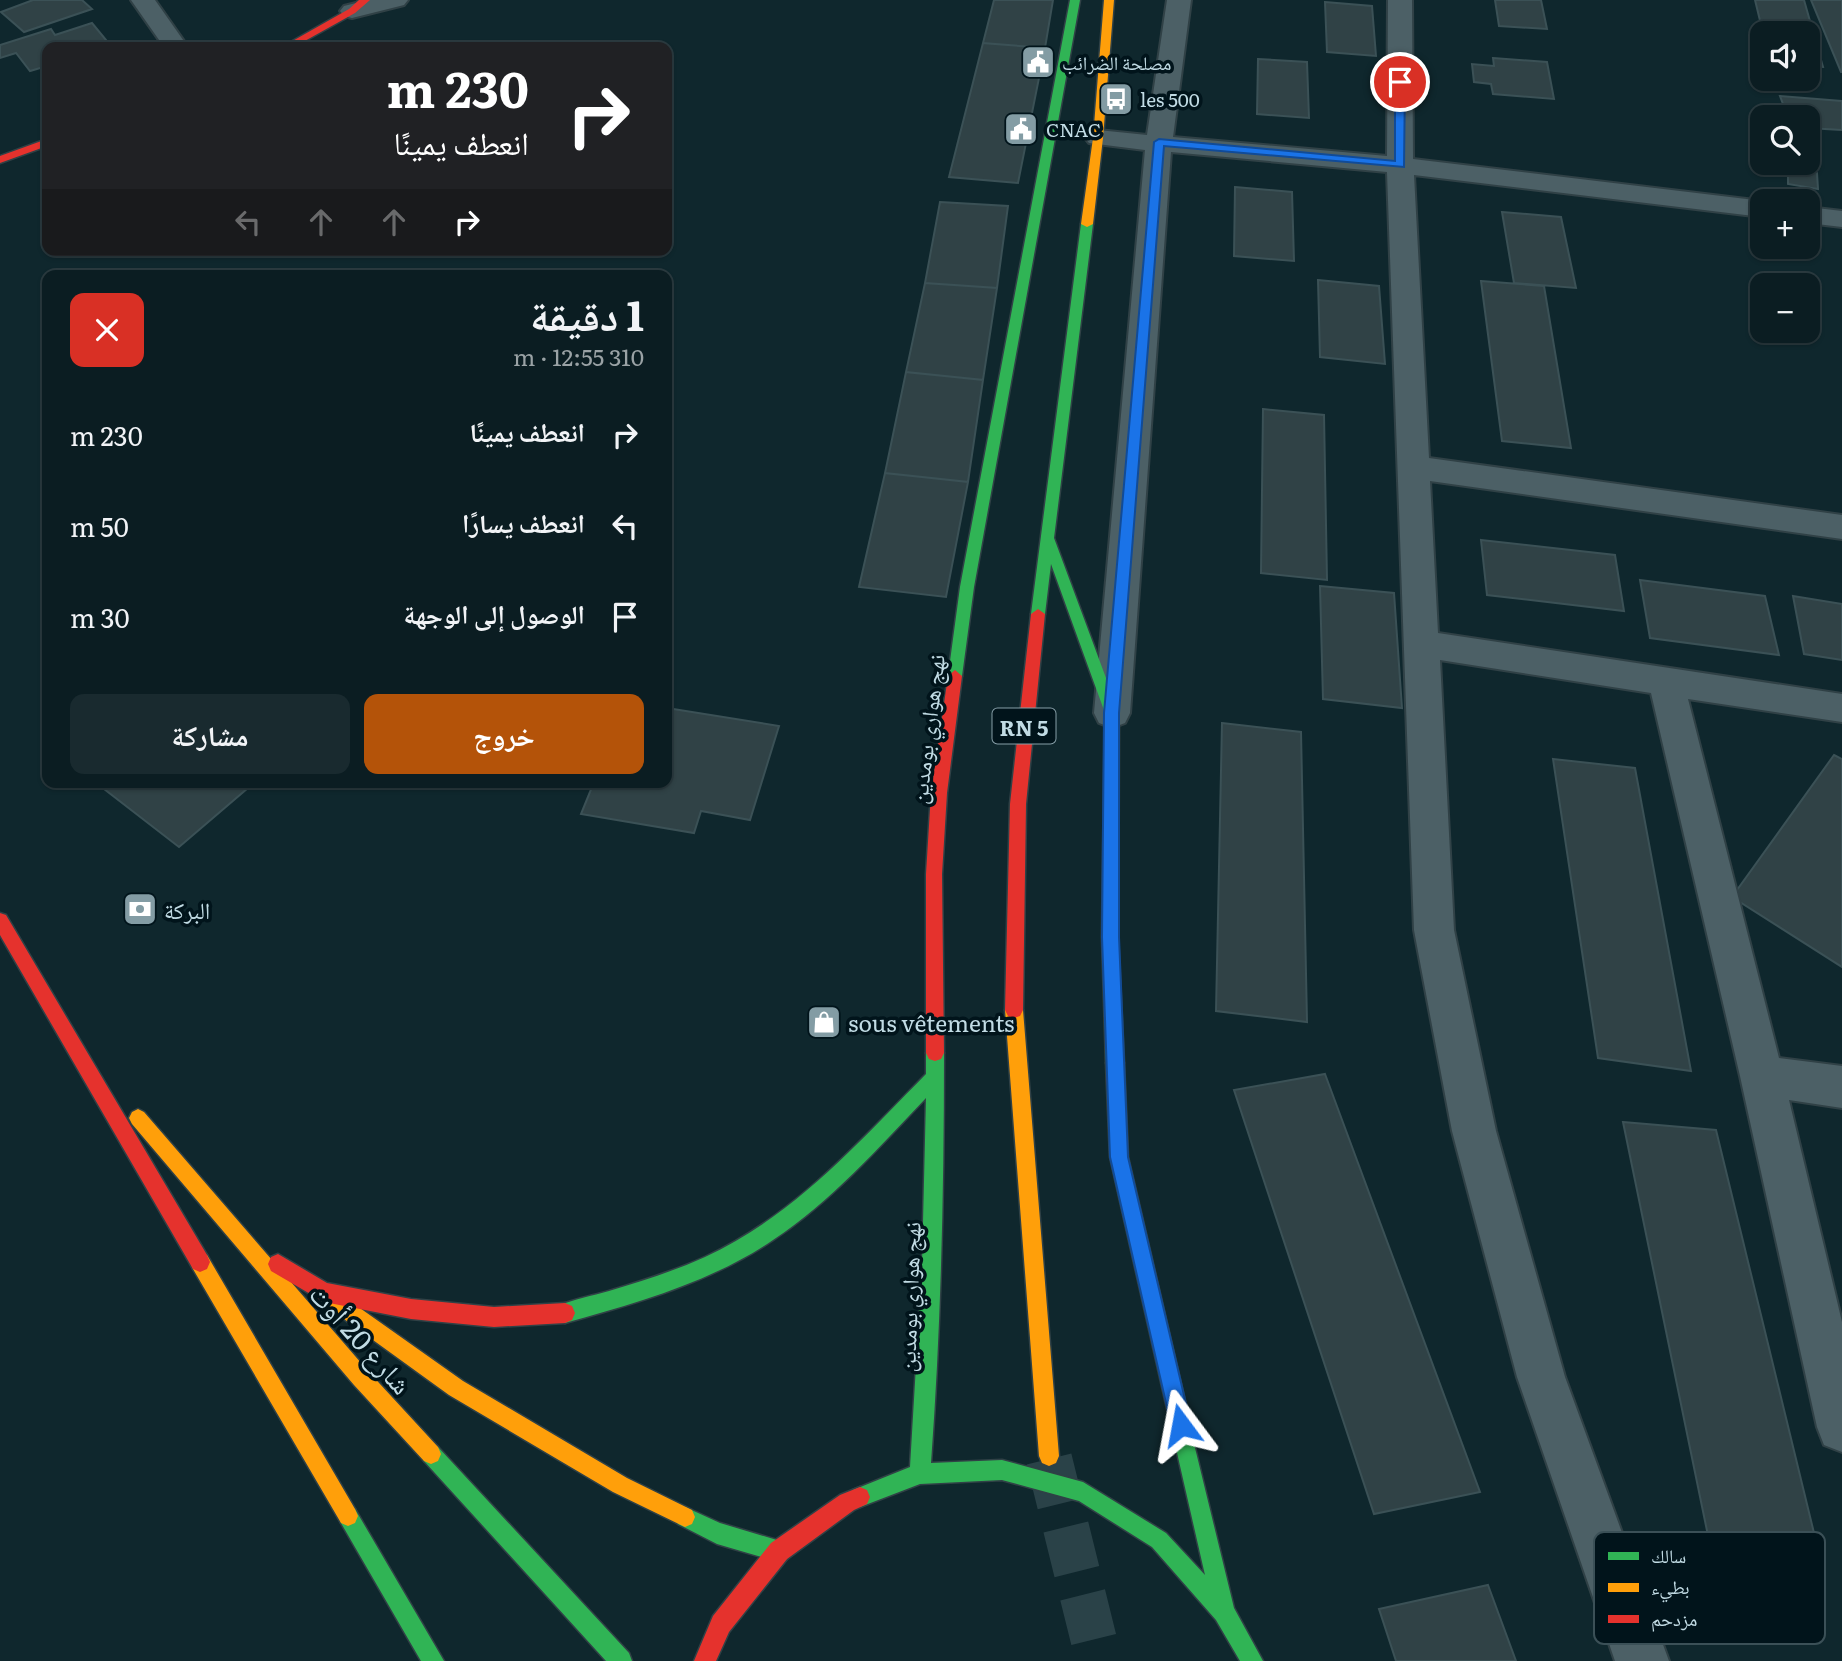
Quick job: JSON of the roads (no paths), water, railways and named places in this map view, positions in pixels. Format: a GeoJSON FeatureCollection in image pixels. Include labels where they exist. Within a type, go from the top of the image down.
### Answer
{"type":"FeatureCollection","features":[{"type":"Feature","properties":{"kind":"main road","name":"نهج هواري بومدين"},"geometry":{"type":"LineString","coordinates":[[920,1474],[927,1388],[936,1156],[933,1078],[934,874],[941,779],[967,587],[1075,0]]}},
{"type":"Feature","properties":{"kind":"main road","name":"RN 5"},"geometry":{"type":"LineString","coordinates":[[1049,1456],[1013,996],[1018,804],[1026,709],[1047,534],[1098,138],[1109,0]]}},
{"type":"Feature","properties":{"kind":"main road"},"geometry":{"type":"LineString","coordinates":[[296,42],[358,6]]}},
{"type":"Feature","properties":{"kind":"main road"},"geometry":{"type":"LineString","coordinates":[[0,160],[42,144]]}},
{"type":"Feature","properties":{"kind":"main road"},"geometry":{"type":"LineString","coordinates":[[1047,534],[1112,713],[1110,937],[1119,1157],[1224,1612]]}},
{"type":"Feature","properties":{"kind":"main road","name":"شارع 20 أوت"},"geometry":{"type":"LineString","coordinates":[[0,920],[433,1661]]}},
{"type":"Feature","properties":{"kind":"main road","name":"شارع 20 أوت"},"geometry":{"type":"LineString","coordinates":[[73,1041],[361,1378],[621,1661]]}},
{"type":"Feature","properties":{"kind":"main road"},"geometry":{"type":"LineString","coordinates":[[324,1292],[411,1309],[494,1317],[560,1314],[654,1287],[738,1250],[789,1217],[843,1170],[933,1078]]}},
{"type":"Feature","properties":{"kind":"main road"},"geometry":{"type":"LineString","coordinates":[[244,1243],[324,1292],[456,1388],[598,1472],[688,1520],[751,1545],[779,1552]]}},
{"type":"Feature","properties":{"kind":"main road"},"geometry":{"type":"LineString","coordinates":[[705,1661],[721,1624],[779,1552],[846,1502],[920,1474],[1002,1470],[1083,1492],[1160,1540],[1224,1612],[1252,1661]]}},
{"type":"Feature","properties":{"kind":"street"},"geometry":{"type":"LineString","coordinates":[[143,0],[172,42]]}},
{"type":"Feature","properties":{"kind":"street"},"geometry":{"type":"LineString","coordinates":[[358,6],[397,0]]}},
{"type":"Feature","properties":{"kind":"street"},"geometry":{"type":"LineString","coordinates":[[1112,713],[1159,142],[1179,0]]}},
{"type":"Feature","properties":{"kind":"street"},"geometry":{"type":"LineString","coordinates":[[1400,0],[1400,165],[1434,930],[1474,1130],[1541,1377],[1596,1532]]}},
{"type":"Feature","properties":{"kind":"street"},"geometry":{"type":"LineString","coordinates":[[1098,138],[1400,165],[1750,208]]}},
{"type":"Feature","properties":{"kind":"street"},"geometry":{"type":"LineString","coordinates":[[1820,216],[1842,219]]}},
{"type":"Feature","properties":{"kind":"street"},"geometry":{"type":"LineString","coordinates":[[1413,467],[1842,527]]}},
{"type":"Feature","properties":{"kind":"street"},"geometry":{"type":"LineString","coordinates":[[1421,644],[1842,708]]}},
{"type":"Feature","properties":{"kind":"street"},"geometry":{"type":"LineString","coordinates":[[1666,681],[1762,1076],[1842,1427]]}},
{"type":"Feature","properties":{"kind":"street"},"geometry":{"type":"LineString","coordinates":[[1762,1076],[1842,1087]]}},
{"type":"Feature","properties":{"kind":"street"},"geometry":{"type":"LineString","coordinates":[[1636,1644],[1642,1661]]}},
{"type":"Feature","properties":{"kind":"tunnel"},"geometry":{"type":"LineString","coordinates":[[1049,1459],[1099,1661]]}},
{"type":"Feature","properties":{"kind":"place","name":"مصلحة الضرائب"},"geometry":{"type":"Point","coordinates":[1038,62]}},
{"type":"Feature","properties":{"kind":"place","name":"les 500"},"geometry":{"type":"Point","coordinates":[1116,99]}},
{"type":"Feature","properties":{"kind":"place","name":"CNAC"},"geometry":{"type":"Point","coordinates":[1021,129]}},
{"type":"Feature","properties":{"kind":"place","name":"البركة"},"geometry":{"type":"Point","coordinates":[140,909]}},
{"type":"Feature","properties":{"kind":"place","name":"sous vêtements"},"geometry":{"type":"Point","coordinates":[824,1022]}}]}
